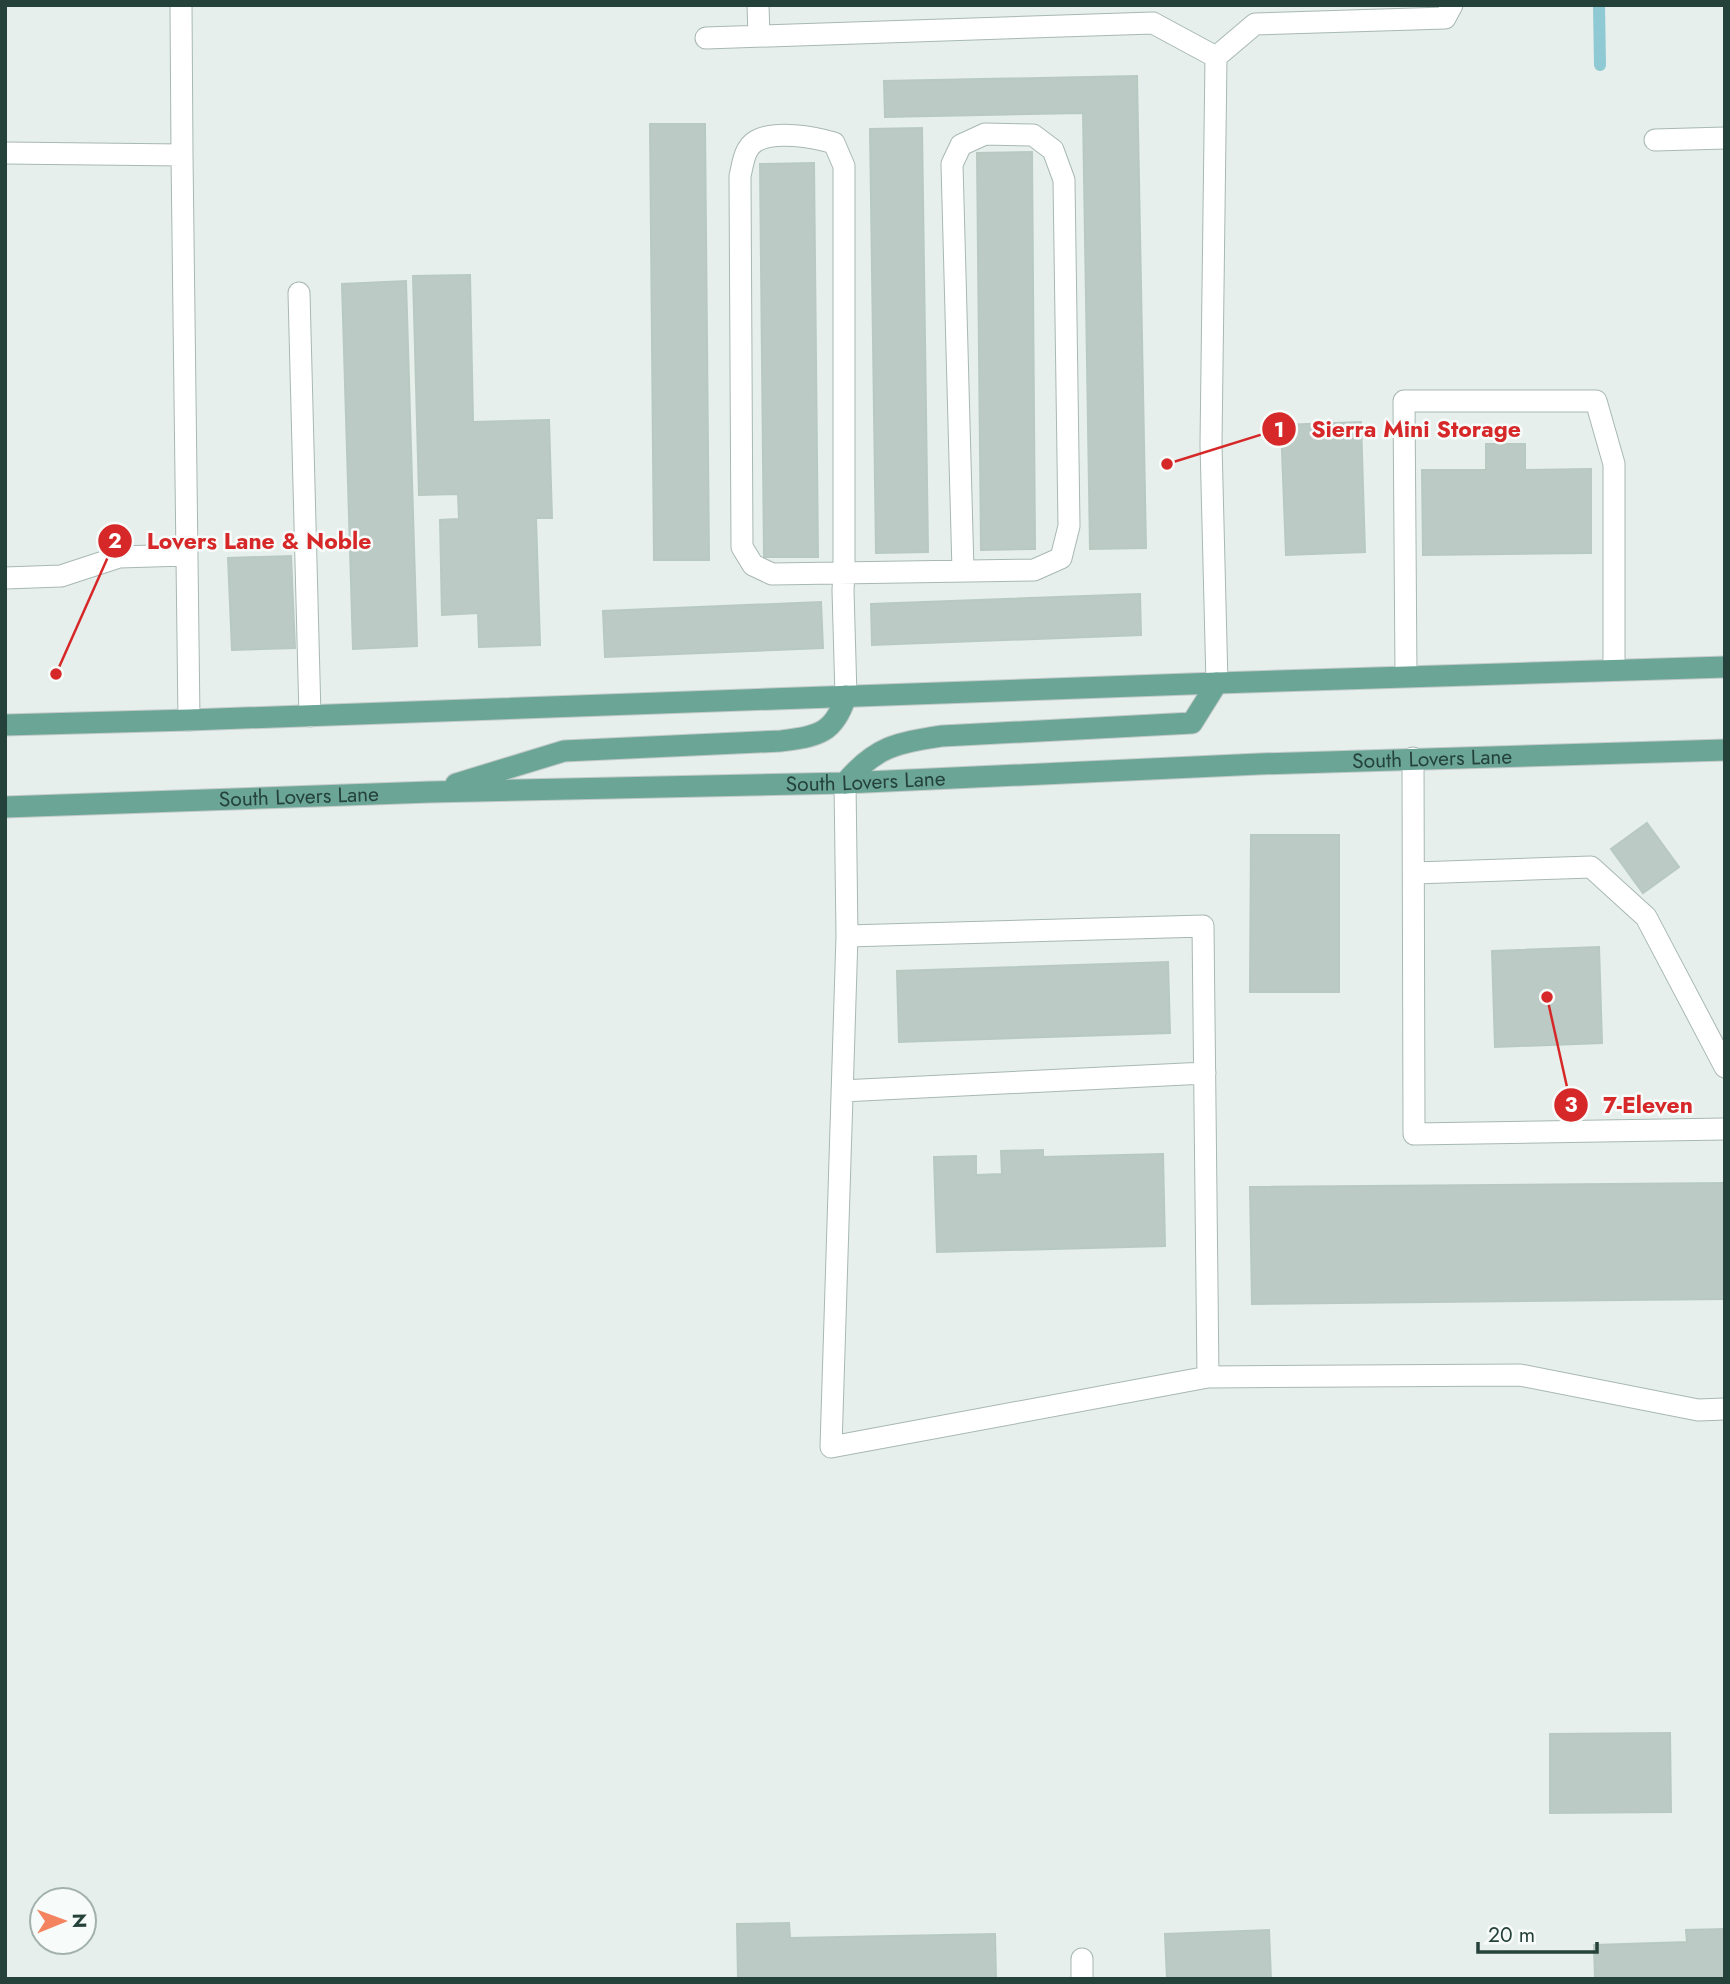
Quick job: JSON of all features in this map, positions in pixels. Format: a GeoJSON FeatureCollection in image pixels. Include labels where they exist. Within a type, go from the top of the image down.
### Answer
{"type":"FeatureCollection","features":[{"type":"Feature","properties":{"kind":"main road"},"geometry":{"type":"LineString","coordinates":[[5,725],[1725,667]]}},
{"type":"Feature","properties":{"kind":"main road"},"geometry":{"type":"LineString","coordinates":[[845,783],[866,760],[880,751],[917,740],[942,736],[1192,723],[1217,683]]}},
{"type":"Feature","properties":{"kind":"main road"},"geometry":{"type":"LineString","coordinates":[[430,792],[564,751],[781,741],[804,737],[820,733],[832,725],[840,715],[846,696]]}},
{"type":"Feature","properties":{"kind":"main road","name":"South Lovers Lane"},"geometry":{"type":"LineString","coordinates":[[5,807],[430,792],[845,783],[1413,758],[1725,750]]}},
{"type":"Feature","properties":{"kind":"lane"},"geometry":{"type":"LineString","coordinates":[[181,5],[185,555],[189,720]]}},
{"type":"Feature","properties":{"kind":"lane"},"geometry":{"type":"LineString","coordinates":[[758,5],[759,36]]}},
{"type":"Feature","properties":{"kind":"lane"},"geometry":{"type":"LineString","coordinates":[[1217,683],[1211,444],[1216,57],[1255,24],[1445,18],[1452,5]]}},
{"type":"Feature","properties":{"kind":"lane"},"geometry":{"type":"LineString","coordinates":[[706,38],[1153,23],[1216,57]]}},
{"type":"Feature","properties":{"kind":"lane"},"geometry":{"type":"LineString","coordinates":[[846,696],[844,574],[844,166],[834,142],[775,136],[755,142],[744,156],[740,176],[742,547],[753,565],[772,574],[844,574],[1034,570],[1061,558],[1069,526],[1064,180],[1054,150],[1033,135],[985,134],[961,145],[952,164],[963,571]]}},
{"type":"Feature","properties":{"kind":"lane"},"geometry":{"type":"LineString","coordinates":[[1655,141],[1725,138]]}},
{"type":"Feature","properties":{"kind":"lane"},"geometry":{"type":"LineString","coordinates":[[5,153],[182,155]]}},
{"type":"Feature","properties":{"kind":"lane"},"geometry":{"type":"LineString","coordinates":[[299,293],[310,716]]}},
{"type":"Feature","properties":{"kind":"lane"},"geometry":{"type":"LineString","coordinates":[[1406,676],[1404,401],[1596,401],[1614,464],[1614,669]]}},
{"type":"Feature","properties":{"kind":"lane"},"geometry":{"type":"LineString","coordinates":[[5,578],[61,576],[119,557],[185,555]]}},
{"type":"Feature","properties":{"kind":"lane"},"geometry":{"type":"LineString","coordinates":[[1413,758],[1414,1134],[1725,1129]]}},
{"type":"Feature","properties":{"kind":"lane"},"geometry":{"type":"LineString","coordinates":[[845,783],[847,936],[831,1447],[1208,1377],[1520,1375],[1698,1410],[1725,1409]]}},
{"type":"Feature","properties":{"kind":"lane"},"geometry":{"type":"LineString","coordinates":[[1415,873],[1591,867],[1646,917],[1725,1067]]}},
{"type":"Feature","properties":{"kind":"lane"},"geometry":{"type":"LineString","coordinates":[[847,936],[1203,926],[1208,1377]]}},
{"type":"Feature","properties":{"kind":"lane"},"geometry":{"type":"LineString","coordinates":[[842,1091],[1205,1073]]}},
{"type":"Feature","properties":{"kind":"building"},"geometry":{"type":"Polygon","coordinates":[[[1137,76],[1146,548],[1090,549],[1083,113],[885,117],[884,81],[1137,76]]]}},
{"type":"Feature","properties":{"kind":"building"},"geometry":{"type":"Polygon","coordinates":[[[650,124],[705,124],[709,560],[654,560],[650,124]]]}},
{"type":"Feature","properties":{"kind":"building"},"geometry":{"type":"Polygon","coordinates":[[[922,128],[928,552],[876,553],[870,129],[922,128]]]}},
{"type":"Feature","properties":{"kind":"building"},"geometry":{"type":"Polygon","coordinates":[[[1032,152],[1035,549],[981,550],[977,153],[1032,152]]]}},
{"type":"Feature","properties":{"kind":"building"},"geometry":{"type":"Polygon","coordinates":[[[814,163],[818,557],[764,557],[760,164],[814,163]]]}},
{"type":"Feature","properties":{"kind":"building"},"geometry":{"type":"Polygon","coordinates":[[[470,275],[473,422],[549,420],[552,518],[536,518],[540,645],[479,647],[478,613],[442,615],[440,520],[459,519],[458,494],[419,495],[413,276],[470,275]]]}},
{"type":"Feature","properties":{"kind":"building"},"geometry":{"type":"Polygon","coordinates":[[[406,281],[417,646],[353,649],[342,284],[406,281]]]}},
{"type":"Feature","properties":{"kind":"building"},"geometry":{"type":"Polygon","coordinates":[[[1361,422],[1365,552],[1286,555],[1281,425],[1361,422]]]}},
{"type":"Feature","properties":{"kind":"building"},"geometry":{"type":"Polygon","coordinates":[[[1486,444],[1525,444],[1525,470],[1591,469],[1591,553],[1423,555],[1422,470],[1486,470],[1486,444]]]}},
{"type":"Feature","properties":{"kind":"building"},"geometry":{"type":"Polygon","coordinates":[[[291,556],[295,648],[232,650],[228,558],[291,556]]]}},
{"type":"Feature","properties":{"kind":"building"},"geometry":{"type":"Polygon","coordinates":[[[1140,594],[1141,635],[872,645],[871,604],[1140,594]]]}},
{"type":"Feature","properties":{"kind":"building"},"geometry":{"type":"Polygon","coordinates":[[[821,602],[823,648],[605,657],[603,611],[821,602]]]}},
{"type":"Feature","properties":{"kind":"building"},"geometry":{"type":"Polygon","coordinates":[[[1647,823],[1679,867],[1643,893],[1611,849],[1647,823]]]}},
{"type":"Feature","properties":{"kind":"building"},"geometry":{"type":"Polygon","coordinates":[[[1251,835],[1339,835],[1339,992],[1250,992],[1251,835]]]}},
{"type":"Feature","properties":{"kind":"building"},"geometry":{"type":"Polygon","coordinates":[[[1599,947],[1602,1043],[1495,1047],[1492,951],[1599,947]]]}},
{"type":"Feature","properties":{"kind":"building"},"geometry":{"type":"Polygon","coordinates":[[[1168,962],[1170,1033],[899,1042],[897,971],[1168,962]]]}},
{"type":"Feature","properties":{"kind":"building"},"geometry":{"type":"Polygon","coordinates":[[[1043,1150],[1043,1157],[1163,1154],[1165,1246],[937,1252],[934,1157],[976,1156],[976,1175],[1002,1174],[1001,1151],[1043,1150]]]}},
{"type":"Feature","properties":{"kind":"building"},"geometry":{"type":"Polygon","coordinates":[[[1725,1183],[1725,1299],[1252,1304],[1250,1187],[1725,1183]]]}},
{"type":"Feature","properties":{"kind":"building"},"geometry":{"type":"Polygon","coordinates":[[[1670,1733],[1671,1812],[1550,1813],[1550,1734],[1670,1733]]]}},
{"type":"Feature","properties":{"kind":"building"},"geometry":{"type":"Polygon","coordinates":[[[789,1923],[790,1938],[995,1934],[996,1979],[738,1979],[737,1924],[789,1923]]]}},
{"type":"Feature","properties":{"kind":"building"},"geometry":{"type":"Polygon","coordinates":[[[1725,1929],[1725,1979],[1595,1979],[1594,1945],[1687,1942],[1686,1930],[1725,1929]]]}},
{"type":"Feature","properties":{"kind":"building"},"geometry":{"type":"Polygon","coordinates":[[[1269,1930],[1271,1979],[1167,1979],[1165,1934],[1269,1930]]]}},
{"type":"Feature","properties":{"kind":"waterway"},"geometry":{"type":"LineString","coordinates":[[1599,5],[1600,65]]}},
{"type":"Feature","properties":{"kind":"place","name":"Sierra Mini Storage"},"geometry":{"type":"Point","coordinates":[1167,464]}},
{"type":"Feature","properties":{"kind":"place","name":"Lovers Lane & Noble"},"geometry":{"type":"Point","coordinates":[56,674]}},
{"type":"Feature","properties":{"kind":"place","name":"7-Eleven"},"geometry":{"type":"Point","coordinates":[1547,997]}}]}
